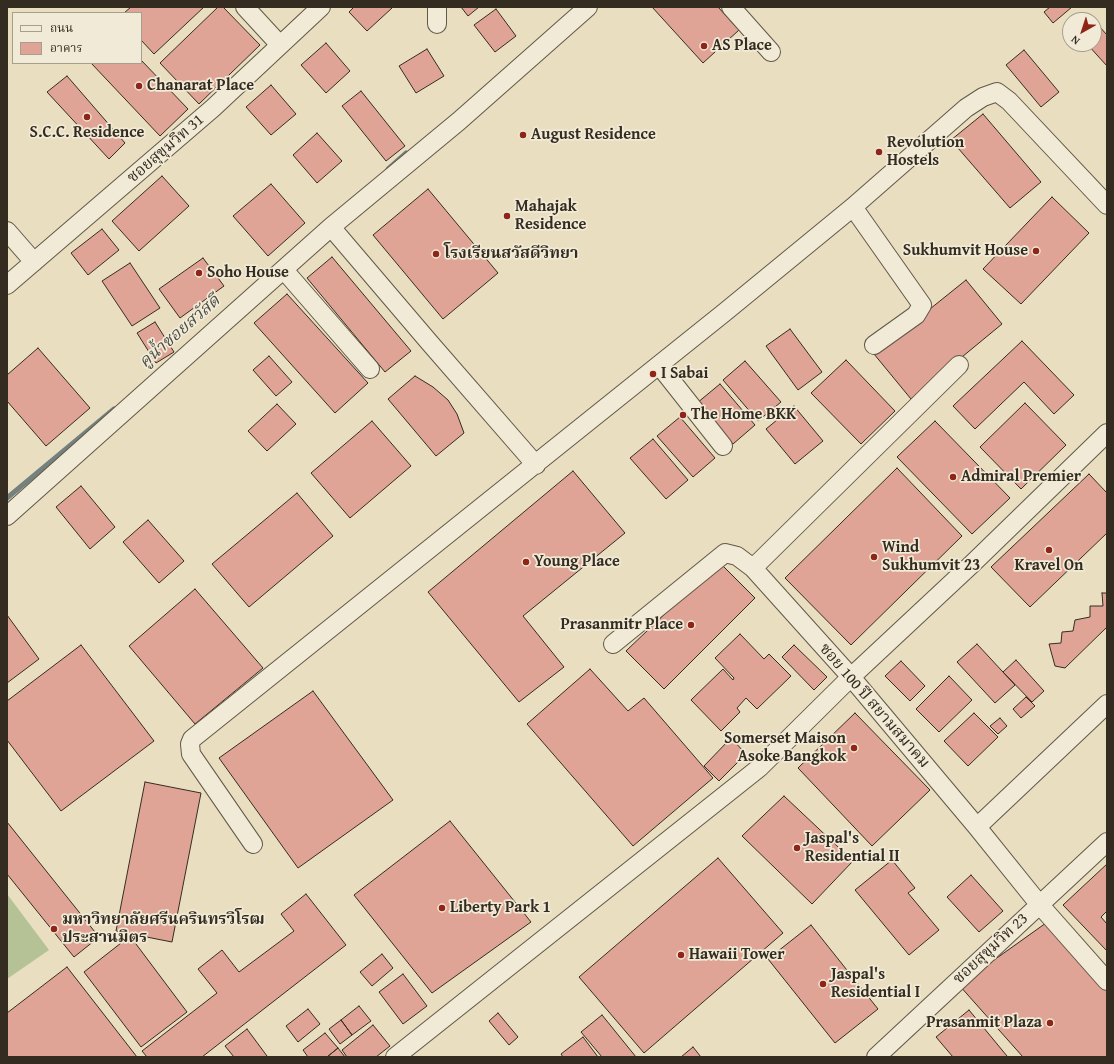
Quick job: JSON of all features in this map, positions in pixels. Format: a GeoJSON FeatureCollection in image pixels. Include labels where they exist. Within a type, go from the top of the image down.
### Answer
{"type":"FeatureCollection","features":[{"type":"Feature","properties":{"kind":"street"},"geometry":{"type":"LineString","coordinates":[[245,7],[280,45]]}},
{"type":"Feature","properties":{"kind":"street","name":"ซอยสุขุมวิท 31"},"geometry":{"type":"LineString","coordinates":[[7,285],[213,108],[321,7]]}},
{"type":"Feature","properties":{"kind":"street"},"geometry":{"type":"LineString","coordinates":[[7,516],[284,270],[331,226],[459,121],[588,7]]}},
{"type":"Feature","properties":{"kind":"street"},"geometry":{"type":"LineString","coordinates":[[731,7],[771,52]]}},
{"type":"Feature","properties":{"kind":"street"},"geometry":{"type":"LineString","coordinates":[[253,844],[191,754],[190,744],[192,738],[536,465],[854,207],[966,108],[983,97],[997,92],[1009,101],[1107,205]]}},
{"type":"Feature","properties":{"kind":"street"},"geometry":{"type":"LineString","coordinates":[[854,207],[922,305],[916,315],[874,345]]}},
{"type":"Feature","properties":{"kind":"street"},"geometry":{"type":"LineString","coordinates":[[331,226],[536,465]]}},
{"type":"Feature","properties":{"kind":"street"},"geometry":{"type":"LineString","coordinates":[[7,231],[34,262]]}},
{"type":"Feature","properties":{"kind":"street"},"geometry":{"type":"LineString","coordinates":[[284,270],[370,369]]}},
{"type":"Feature","properties":{"kind":"street"},"geometry":{"type":"LineString","coordinates":[[659,365],[724,446]]}},
{"type":"Feature","properties":{"kind":"street"},"geometry":{"type":"LineString","coordinates":[[753,568],[959,365]]}},
{"type":"Feature","properties":{"kind":"street"},"geometry":{"type":"LineString","coordinates":[[395,1057],[759,768],[851,677],[972,564],[1107,433]]}},
{"type":"Feature","properties":{"kind":"street","name":"ซอย 100 ปี สยามสมาคม"},"geometry":{"type":"LineString","coordinates":[[613,644],[725,553],[737,556],[753,568],[851,677],[1039,904],[1107,981]]}},
{"type":"Feature","properties":{"kind":"street"},"geometry":{"type":"LineString","coordinates":[[977,828],[1107,704]]}},
{"type":"Feature","properties":{"kind":"street","name":"ซอยสุขุมวิท 23"},"geometry":{"type":"LineString","coordinates":[[876,1057],[1107,842]]}},
{"type":"Feature","properties":{"kind":"green space"},"geometry":{"type":"Polygon","coordinates":[[[7,894],[49,950],[7,979],[7,894]]]}},
{"type":"Feature","properties":{"kind":"building"},"geometry":{"type":"Polygon","coordinates":[[[131,7],[204,7],[154,54],[142,41],[142,12],[125,12],[131,7]]]}},
{"type":"Feature","properties":{"kind":"building"},"geometry":{"type":"Polygon","coordinates":[[[218,7],[223,7],[260,45],[199,104],[160,63],[218,7]]]}},
{"type":"Feature","properties":{"kind":"building"},"geometry":{"type":"Polygon","coordinates":[[[354,7],[392,8],[367,31],[349,12],[354,7]]]}},
{"type":"Feature","properties":{"kind":"building"},"geometry":{"type":"Polygon","coordinates":[[[461,7],[479,7],[468,16],[461,7]]]}},
{"type":"Feature","properties":{"kind":"building","name":"AS Place"},"geometry":{"type":"Polygon","coordinates":[[[652,7],[718,7],[739,30],[703,63],[652,7]]]}},
{"type":"Feature","properties":{"kind":"building"},"geometry":{"type":"Polygon","coordinates":[[[1050,7],[1072,7],[1066,12],[1062,12],[1062,15],[1053,23],[1044,12],[1050,7]]]}},
{"type":"Feature","properties":{"kind":"building"},"geometry":{"type":"Polygon","coordinates":[[[496,9],[516,36],[495,52],[474,25],[496,9]]]}},
{"type":"Feature","properties":{"kind":"building"},"geometry":{"type":"Polygon","coordinates":[[[1102,29],[1107,35],[1107,66],[1094,52],[1102,52],[1102,29]]]}},
{"type":"Feature","properties":{"kind":"building"},"geometry":{"type":"Polygon","coordinates":[[[326,43],[350,71],[326,93],[301,65],[326,43]]]}},
{"type":"Feature","properties":{"kind":"building"},"geometry":{"type":"Polygon","coordinates":[[[427,49],[444,76],[416,93],[399,66],[427,49]]]}},
{"type":"Feature","properties":{"kind":"building"},"geometry":{"type":"Polygon","coordinates":[[[1024,50],[1059,92],[1041,107],[1006,65],[1024,50]]]}},
{"type":"Feature","properties":{"kind":"building","name":"Chanarat Place"},"geometry":{"type":"Polygon","coordinates":[[[142,61],[188,109],[160,136],[92,64],[142,64],[142,61]]]}},
{"type":"Feature","properties":{"kind":"building","name":"S.C.C. Residence"},"geometry":{"type":"Polygon","coordinates":[[[67,76],[125,143],[109,159],[47,92],[67,76]]]}},
{"type":"Feature","properties":{"kind":"building"},"geometry":{"type":"Polygon","coordinates":[[[271,85],[296,114],[271,135],[246,107],[271,85]]]}},
{"type":"Feature","properties":{"kind":"building"},"geometry":{"type":"Polygon","coordinates":[[[361,91],[405,146],[386,161],[342,106],[361,91]]]}},
{"type":"Feature","properties":{"kind":"building"},"geometry":{"type":"Polygon","coordinates":[[[983,114],[1041,182],[1010,208],[951,140],[983,114]]]}},
{"type":"Feature","properties":{"kind":"building"},"geometry":{"type":"Polygon","coordinates":[[[317,133],[342,161],[317,183],[293,155],[317,133]]]}},
{"type":"Feature","properties":{"kind":"building"},"geometry":{"type":"Polygon","coordinates":[[[162,176],[189,206],[139,251],[112,221],[162,176]]]}},
{"type":"Feature","properties":{"kind":"building"},"geometry":{"type":"Polygon","coordinates":[[[271,184],[305,223],[268,256],[233,216],[271,184]]]}},
{"type":"Feature","properties":{"kind":"building","name":"โรงเรียนสวัสดีวิทยา"},"geometry":{"type":"Polygon","coordinates":[[[428,189],[498,273],[443,319],[373,235],[428,189]]]}},
{"type":"Feature","properties":{"kind":"building","name":"Sukhumvit House"},"geometry":{"type":"Polygon","coordinates":[[[1052,197],[1089,233],[1021,304],[983,269],[1052,197]]]}},
{"type":"Feature","properties":{"kind":"building"},"geometry":{"type":"Polygon","coordinates":[[[102,229],[119,250],[88,275],[71,253],[102,229]]]}},
{"type":"Feature","properties":{"kind":"building"},"geometry":{"type":"Polygon","coordinates":[[[332,257],[411,351],[385,372],[307,278],[332,257]]]}},
{"type":"Feature","properties":{"kind":"building"},"geometry":{"type":"Polygon","coordinates":[[[203,258],[224,286],[180,318],[159,289],[203,258]]]}},
{"type":"Feature","properties":{"kind":"building"},"geometry":{"type":"Polygon","coordinates":[[[130,263],[160,308],[132,326],[102,281],[130,263]]]}},
{"type":"Feature","properties":{"kind":"building"},"geometry":{"type":"Polygon","coordinates":[[[966,280],[1002,324],[911,399],[874,354],[966,280]]]}},
{"type":"Feature","properties":{"kind":"building"},"geometry":{"type":"Polygon","coordinates":[[[287,294],[368,383],[335,413],[254,323],[287,294]]]}},
{"type":"Feature","properties":{"kind":"building"},"geometry":{"type":"Polygon","coordinates":[[[155,322],[174,352],[156,363],[137,333],[155,322]]]}},
{"type":"Feature","properties":{"kind":"building"},"geometry":{"type":"Polygon","coordinates":[[[790,329],[822,372],[798,390],[766,346],[790,329]]]}},
{"type":"Feature","properties":{"kind":"building"},"geometry":{"type":"Polygon","coordinates":[[[1022,341],[1074,395],[1054,414],[1024,382],[975,429],[953,406],[1022,341]]]}},
{"type":"Feature","properties":{"kind":"building"},"geometry":{"type":"Polygon","coordinates":[[[38,348],[90,408],[46,446],[7,401],[7,375],[38,348]]]}},
{"type":"Feature","properties":{"kind":"building"},"geometry":{"type":"Polygon","coordinates":[[[269,356],[292,382],[276,396],[253,370],[269,356]]]}},
{"type":"Feature","properties":{"kind":"building"},"geometry":{"type":"Polygon","coordinates":[[[846,360],[895,411],[861,444],[811,393],[846,360]]]}},
{"type":"Feature","properties":{"kind":"building"},"geometry":{"type":"Polygon","coordinates":[[[745,361],[781,402],[758,421],[723,380],[745,361]]]}},
{"type":"Feature","properties":{"kind":"building"},"geometry":{"type":"Polygon","coordinates":[[[415,376],[433,387],[448,400],[457,414],[464,433],[436,456],[388,399],[415,376]]]}},
{"type":"Feature","properties":{"kind":"building"},"geometry":{"type":"Polygon","coordinates":[[[720,384],[755,425],[733,444],[697,403],[720,384]]]}},
{"type":"Feature","properties":{"kind":"building"},"geometry":{"type":"Polygon","coordinates":[[[1025,403],[1066,445],[1021,489],[980,447],[1025,403]]]}},
{"type":"Feature","properties":{"kind":"building"},"geometry":{"type":"Polygon","coordinates":[[[277,404],[296,424],[267,451],[248,431],[277,404]]]}},
{"type":"Feature","properties":{"kind":"building"},"geometry":{"type":"Polygon","coordinates":[[[794,406],[823,441],[795,464],[766,429],[794,406]]]}},
{"type":"Feature","properties":{"kind":"building"},"geometry":{"type":"Polygon","coordinates":[[[680,417],[715,458],[693,477],[657,436],[680,417]]]}},
{"type":"Feature","properties":{"kind":"building"},"geometry":{"type":"Polygon","coordinates":[[[372,421],[411,466],[350,518],[311,473],[372,421]]]}},
{"type":"Feature","properties":{"kind":"building","name":"Admiral Premier"},"geometry":{"type":"Polygon","coordinates":[[[935,421],[1010,498],[972,534],[897,457],[935,421]]]}},
{"type":"Feature","properties":{"kind":"building"},"geometry":{"type":"Polygon","coordinates":[[[653,439],[688,480],[666,499],[630,458],[653,439]]]}},
{"type":"Feature","properties":{"kind":"building","name":"Wind Sukhumvit 23"},"geometry":{"type":"Polygon","coordinates":[[[897,468],[962,536],[851,645],[785,578],[897,468]]]}},
{"type":"Feature","properties":{"kind":"building","name":"Young Place"},"geometry":{"type":"Polygon","coordinates":[[[573,471],[625,533],[523,616],[564,667],[519,702],[428,592],[573,471]]]}},
{"type":"Feature","properties":{"kind":"building","name":"Kravel On"},"geometry":{"type":"Polygon","coordinates":[[[1089,474],[1107,493],[1107,533],[1030,607],[991,567],[1089,474]]]}},
{"type":"Feature","properties":{"kind":"building"},"geometry":{"type":"Polygon","coordinates":[[[81,486],[115,527],[90,549],[56,507],[81,486]]]}},
{"type":"Feature","properties":{"kind":"building"},"geometry":{"type":"Polygon","coordinates":[[[297,493],[333,536],[249,607],[212,564],[297,493]]]}},
{"type":"Feature","properties":{"kind":"building"},"geometry":{"type":"Polygon","coordinates":[[[148,520],[184,561],[159,583],[123,542],[148,520]]]}},
{"type":"Feature","properties":{"kind":"building","name":"Prasanmitr Place"},"geometry":{"type":"Polygon","coordinates":[[[719,562],[755,598],[664,689],[626,651],[719,562]]]}},
{"type":"Feature","properties":{"kind":"building"},"geometry":{"type":"Polygon","coordinates":[[[195,589],[263,668],[195,724],[129,646],[195,589]]]}},
{"type":"Feature","properties":{"kind":"building"},"geometry":{"type":"Polygon","coordinates":[[[1102,593],[1107,593],[1107,627],[1065,668],[1055,666],[1049,644],[1061,643],[1062,632],[1073,631],[1075,620],[1090,617],[1090,606],[1103,606],[1102,593]]]}},
{"type":"Feature","properties":{"kind":"building"},"geometry":{"type":"Polygon","coordinates":[[[7,615],[39,659],[7,683],[7,615]]]}},
{"type":"Feature","properties":{"kind":"building"},"geometry":{"type":"Polygon","coordinates":[[[740,634],[764,659],[769,654],[791,676],[757,709],[746,698],[737,708],[740,712],[721,731],[691,700],[723,669],[733,680],[734,678],[715,658],[740,634]]]}},
{"type":"Feature","properties":{"kind":"building"},"geometry":{"type":"Polygon","coordinates":[[[977,644],[1015,685],[995,703],[957,662],[977,644]]]}},
{"type":"Feature","properties":{"kind":"building"},"geometry":{"type":"Polygon","coordinates":[[[81,645],[154,741],[61,811],[7,740],[7,701],[81,645]]]}},
{"type":"Feature","properties":{"kind":"building"},"geometry":{"type":"Polygon","coordinates":[[[794,645],[827,677],[814,690],[782,657],[794,645]]]}},
{"type":"Feature","properties":{"kind":"building"},"geometry":{"type":"Polygon","coordinates":[[[1016,660],[1044,691],[1032,702],[1003,672],[1016,660]]]}},
{"type":"Feature","properties":{"kind":"building"},"geometry":{"type":"Polygon","coordinates":[[[901,661],[925,686],[910,701],[885,676],[901,661]]]}},
{"type":"Feature","properties":{"kind":"building"},"geometry":{"type":"Polygon","coordinates":[[[590,669],[628,711],[644,698],[713,778],[633,846],[527,724],[590,669]]]}},
{"type":"Feature","properties":{"kind":"building"},"geometry":{"type":"Polygon","coordinates":[[[949,676],[972,700],[939,732],[916,709],[949,676]]]}},
{"type":"Feature","properties":{"kind":"building"},"geometry":{"type":"Polygon","coordinates":[[[313,691],[393,800],[298,868],[219,758],[313,691]]]}},
{"type":"Feature","properties":{"kind":"building"},"geometry":{"type":"Polygon","coordinates":[[[1026,697],[1035,706],[1021,718],[1013,709],[1026,697]]]}},
{"type":"Feature","properties":{"kind":"building"},"geometry":{"type":"Polygon","coordinates":[[[855,713],[930,790],[872,846],[798,768],[855,713]]]}},
{"type":"Feature","properties":{"kind":"building"},"geometry":{"type":"Polygon","coordinates":[[[974,713],[998,737],[968,766],[944,741],[974,713]]]}},
{"type":"Feature","properties":{"kind":"building"},"geometry":{"type":"Polygon","coordinates":[[[1000,718],[1007,726],[998,734],[990,726],[1000,718]]]}},
{"type":"Feature","properties":{"kind":"building"},"geometry":{"type":"Polygon","coordinates":[[[731,738],[746,754],[719,781],[704,766],[731,738]]]}},
{"type":"Feature","properties":{"kind":"building"},"geometry":{"type":"Polygon","coordinates":[[[145,782],[201,793],[172,942],[116,931],[145,782]]]}},
{"type":"Feature","properties":{"kind":"building","name":"Jaspal's Residential II"},"geometry":{"type":"Polygon","coordinates":[[[784,796],[853,861],[812,904],[742,836],[784,796]]]}},
{"type":"Feature","properties":{"kind":"building","name":"Liberty Park 1"},"geometry":{"type":"Polygon","coordinates":[[[450,821],[531,922],[432,993],[354,895],[450,821]]]}},
{"type":"Feature","properties":{"kind":"building"},"geometry":{"type":"Polygon","coordinates":[[[7,822],[99,937],[74,957],[7,874],[7,822]]]}},
{"type":"Feature","properties":{"kind":"building","name":"Hawaii Tower"},"geometry":{"type":"Polygon","coordinates":[[[718,858],[783,933],[644,1053],[579,977],[718,858]]]}},
{"type":"Feature","properties":{"kind":"building"},"geometry":{"type":"Polygon","coordinates":[[[892,860],[915,888],[908,893],[939,930],[909,955],[855,890],[892,860]]]}},
{"type":"Feature","properties":{"kind":"building"},"geometry":{"type":"Polygon","coordinates":[[[1107,864],[1107,911],[1101,917],[1107,924],[1107,951],[1063,905],[1107,864]]]}},
{"type":"Feature","properties":{"kind":"building"},"geometry":{"type":"Polygon","coordinates":[[[971,875],[1003,911],[979,932],[947,897],[971,875]]]}},
{"type":"Feature","properties":{"kind":"building"},"geometry":{"type":"Polygon","coordinates":[[[306,894],[346,945],[202,1057],[147,1057],[142,1051],[217,993],[198,969],[222,950],[239,972],[294,931],[281,914],[306,894]]]}},
{"type":"Feature","properties":{"kind":"building","name":"Prasanmit Plaza"},"geometry":{"type":"Polygon","coordinates":[[[1046,923],[1107,989],[1107,1057],[1023,1057],[959,985],[1046,923]]]}},
{"type":"Feature","properties":{"kind":"building","name":"Jaspal's Residential I"},"geometry":{"type":"Polygon","coordinates":[[[811,925],[878,1009],[835,1043],[768,959],[811,925]]]}},
{"type":"Feature","properties":{"kind":"building"},"geometry":{"type":"Polygon","coordinates":[[[130,936],[187,1012],[141,1047],[84,972],[130,936]]]}},
{"type":"Feature","properties":{"kind":"building"},"geometry":{"type":"Polygon","coordinates":[[[382,954],[393,968],[372,986],[360,972],[382,954]]]}},
{"type":"Feature","properties":{"kind":"building"},"geometry":{"type":"Polygon","coordinates":[[[67,967],[137,1057],[7,1057],[7,1013],[67,967]]]}},
{"type":"Feature","properties":{"kind":"building"},"geometry":{"type":"Polygon","coordinates":[[[403,974],[427,1006],[403,1024],[379,992],[403,974]]]}},
{"type":"Feature","properties":{"kind":"building"},"geometry":{"type":"Polygon","coordinates":[[[359,1006],[371,1021],[352,1035],[341,1020],[359,1006]]]}},
{"type":"Feature","properties":{"kind":"building"},"geometry":{"type":"Polygon","coordinates":[[[308,1009],[320,1024],[298,1042],[286,1026],[308,1009]]]}},
{"type":"Feature","properties":{"kind":"building"},"geometry":{"type":"Polygon","coordinates":[[[969,1010],[1007,1056],[1006,1057],[953,1057],[936,1037],[969,1010]]]}},
{"type":"Feature","properties":{"kind":"building"},"geometry":{"type":"Polygon","coordinates":[[[498,1013],[518,1037],[509,1045],[489,1021],[498,1013]]]}},
{"type":"Feature","properties":{"kind":"building"},"geometry":{"type":"Polygon","coordinates":[[[602,1015],[636,1057],[602,1057],[581,1032],[602,1015]]]}},
{"type":"Feature","properties":{"kind":"building"},"geometry":{"type":"Polygon","coordinates":[[[341,1020],[352,1035],[340,1044],[329,1029],[341,1020]]]}},
{"type":"Feature","properties":{"kind":"building"},"geometry":{"type":"Polygon","coordinates":[[[373,1025],[390,1046],[376,1057],[347,1057],[342,1050],[373,1025]]]}},
{"type":"Feature","properties":{"kind":"building"},"geometry":{"type":"Polygon","coordinates":[[[247,1029],[267,1056],[266,1057],[234,1057],[225,1046],[247,1029]]]}},
{"type":"Feature","properties":{"kind":"building"},"geometry":{"type":"Polygon","coordinates":[[[325,1033],[338,1048],[327,1057],[308,1057],[303,1050],[325,1033]]]}},
{"type":"Feature","properties":{"kind":"building"},"geometry":{"type":"Polygon","coordinates":[[[583,1037],[598,1057],[563,1057],[561,1054],[583,1037]]]}},
{"type":"Feature","properties":{"kind":"building"},"geometry":{"type":"Polygon","coordinates":[[[693,1047],[701,1057],[681,1057],[693,1047]]]}},
{"type":"Feature","properties":{"kind":"building"},"geometry":{"type":"Polygon","coordinates":[[[338,1048],[345,1057],[327,1057],[338,1048]]]}},
{"type":"Feature","properties":{"kind":"waterway","name":"คูน้ำซอยสวัสดี"},"geometry":{"type":"LineString","coordinates":[[388,169],[406,153]]}},
{"type":"Feature","properties":{"kind":"waterway","name":"คูน้ำซอยสวัสดี"},"geometry":{"type":"LineString","coordinates":[[7,498],[114,409]]}},
{"type":"Feature","properties":{"kind":"place","name":"AS Place"},"geometry":{"type":"Point","coordinates":[704,46]}},
{"type":"Feature","properties":{"kind":"place","name":"Chanarat Place"},"geometry":{"type":"Point","coordinates":[139,86]}},
{"type":"Feature","properties":{"kind":"place","name":"S.C.C. Residence"},"geometry":{"type":"Point","coordinates":[87,117]}},
{"type":"Feature","properties":{"kind":"place","name":"August Residence"},"geometry":{"type":"Point","coordinates":[523,135]}},
{"type":"Feature","properties":{"kind":"place","name":"Revolution Hostels"},"geometry":{"type":"Point","coordinates":[879,152]}},
{"type":"Feature","properties":{"kind":"place","name":"Mahajak Residence"},"geometry":{"type":"Point","coordinates":[507,216]}},
{"type":"Feature","properties":{"kind":"place","name":"Sukhumvit House"},"geometry":{"type":"Point","coordinates":[1036,251]}},
{"type":"Feature","properties":{"kind":"place","name":"โรงเรียนสวัสดีวิทยา"},"geometry":{"type":"Point","coordinates":[436,254]}},
{"type":"Feature","properties":{"kind":"place","name":"Soho House"},"geometry":{"type":"Point","coordinates":[199,273]}},
{"type":"Feature","properties":{"kind":"place","name":"I Sabai"},"geometry":{"type":"Point","coordinates":[653,374]}},
{"type":"Feature","properties":{"kind":"place","name":"The Home BKK"},"geometry":{"type":"Point","coordinates":[683,415]}},
{"type":"Feature","properties":{"kind":"place","name":"Admiral Premier"},"geometry":{"type":"Point","coordinates":[953,477]}},
{"type":"Feature","properties":{"kind":"place","name":"Kravel On"},"geometry":{"type":"Point","coordinates":[1049,550]}},
{"type":"Feature","properties":{"kind":"place","name":"Wind Sukhumvit 23"},"geometry":{"type":"Point","coordinates":[874,557]}},
{"type":"Feature","properties":{"kind":"place","name":"Young Place"},"geometry":{"type":"Point","coordinates":[526,562]}},
{"type":"Feature","properties":{"kind":"place","name":"Prasanmitr Place"},"geometry":{"type":"Point","coordinates":[691,625]}},
{"type":"Feature","properties":{"kind":"place","name":"Somerset Maison Asoke Bangkok"},"geometry":{"type":"Point","coordinates":[854,748]}},
{"type":"Feature","properties":{"kind":"place","name":"Jaspal's Residential II"},"geometry":{"type":"Point","coordinates":[797,848]}},
{"type":"Feature","properties":{"kind":"place","name":"Liberty Park 1"},"geometry":{"type":"Point","coordinates":[442,908]}},
{"type":"Feature","properties":{"kind":"place","name":"มหาวิทยาลัยศรีนครินทรวิโรฒ ประสานมิตร"},"geometry":{"type":"Point","coordinates":[54,929]}},
{"type":"Feature","properties":{"kind":"place","name":"Hawaii Tower"},"geometry":{"type":"Point","coordinates":[681,955]}},
{"type":"Feature","properties":{"kind":"place","name":"Jaspal's Residential I"},"geometry":{"type":"Point","coordinates":[823,984]}},
{"type":"Feature","properties":{"kind":"place","name":"Prasanmit Plaza"},"geometry":{"type":"Point","coordinates":[1050,1023]}}]}
